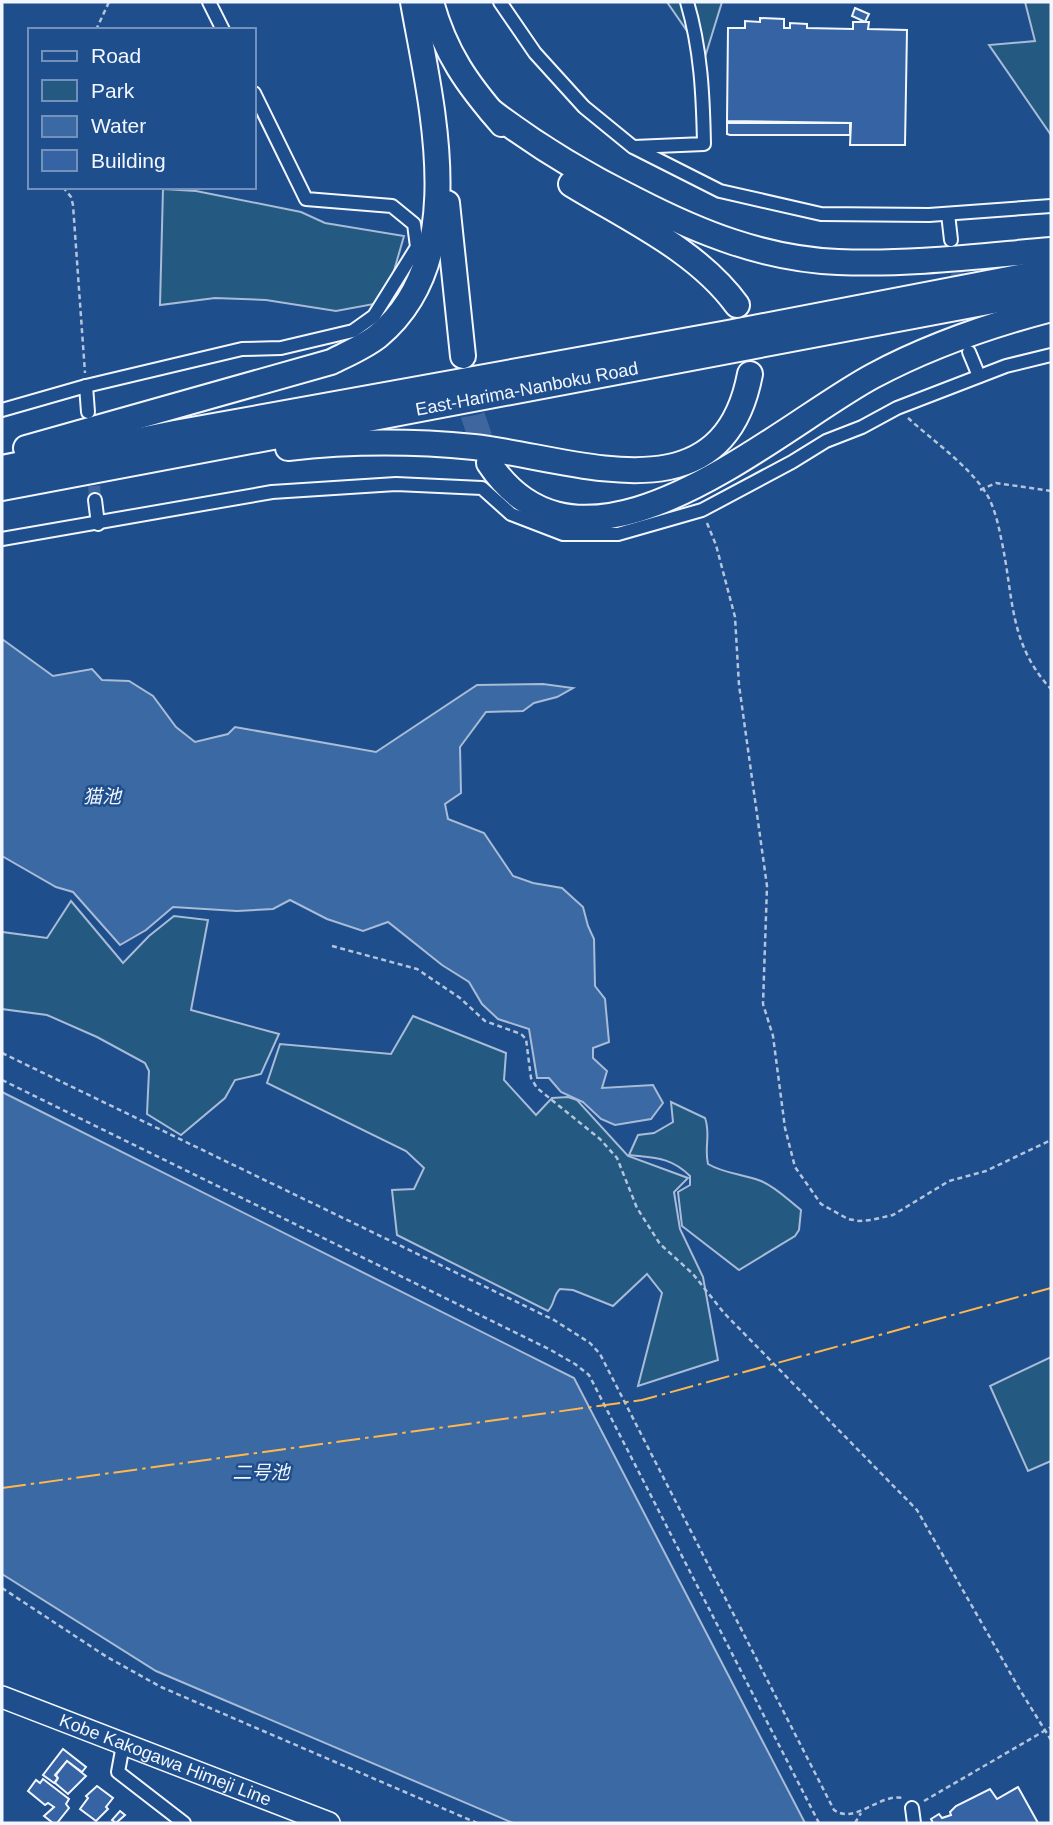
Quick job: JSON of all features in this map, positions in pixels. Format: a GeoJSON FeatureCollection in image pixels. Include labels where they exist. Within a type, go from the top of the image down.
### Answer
{"type":"FeatureCollection","features":[{"type":"Feature","properties":{"kind":"highway"},"geometry":{"type":"LineString","coordinates":[[413,2],[450,222],[463,356]]}},
{"type":"Feature","properties":{"kind":"highway"},"geometry":{"type":"LineString","coordinates":[[431,2],[445,45],[457,68],[471,89],[519,142],[548,167],[693,260],[726,289],[737,304]]}},
{"type":"Feature","properties":{"kind":"highway"},"geometry":{"type":"LineString","coordinates":[[491,111],[523,136],[596,180],[709,235],[773,254],[838,262],[876,262],[1051,250]]}},
{"type":"Feature","properties":{"kind":"highway"},"geometry":{"type":"LineString","coordinates":[[2,456],[304,371],[340,358],[378,335],[398,315],[414,293],[432,244],[437,216],[433,116]]}},
{"type":"Feature","properties":{"kind":"highway","name":"East-Harima-Nanboku Road"},"geometry":{"type":"LineString","coordinates":[[2,468],[175,433],[1051,271]]}},
{"type":"Feature","properties":{"kind":"highway","name":"East-Harima-Nanboku Road"},"geometry":{"type":"LineString","coordinates":[[2,488],[1051,290]]}},
{"type":"Feature","properties":{"kind":"highway"},"geometry":{"type":"LineString","coordinates":[[489,463],[512,491],[531,504],[552,512],[576,517],[625,513],[673,497],[723,472],[836,397],[876,375],[987,327],[1051,309]]}},
{"type":"Feature","properties":{"kind":"highway"},"geometry":{"type":"LineString","coordinates":[[2,494],[245,454],[337,443],[432,444],[514,453],[613,470],[641,472],[670,469],[702,455],[730,428],[741,410],[750,374]]}},
{"type":"Feature","properties":{"kind":"main road","name":"Kobe Kakogawa Himeji Line"},"geometry":{"type":"LineString","coordinates":[[2,1697],[329,1823]]}},
{"type":"Feature","properties":{"kind":"street"},"geometry":{"type":"LineString","coordinates":[[209,2],[222,28]]}},
{"type":"Feature","properties":{"kind":"street"},"geometry":{"type":"LineString","coordinates":[[500,2],[535,53],[584,107],[633,147],[719,191],[821,214],[948,214],[1051,206]]}},
{"type":"Feature","properties":{"kind":"street"},"geometry":{"type":"LineString","coordinates":[[633,147],[704,144],[698,47],[687,2]]}},
{"type":"Feature","properties":{"kind":"street"},"geometry":{"type":"LineString","coordinates":[[2,410],[86,386],[242,349],[281,348],[353,331],[374,316],[417,247],[414,224],[392,206],[306,199],[256,97]]}},
{"type":"Feature","properties":{"kind":"street"},"geometry":{"type":"LineString","coordinates":[[948,214],[951,240]]}},
{"type":"Feature","properties":{"kind":"street"},"geometry":{"type":"LineString","coordinates":[[969,352],[979,376]]}},
{"type":"Feature","properties":{"kind":"street"},"geometry":{"type":"LineString","coordinates":[[2,539],[272,492],[396,484],[482,488],[511,513],[563,534],[618,534],[702,510],[792,463],[826,441],[862,427],[897,408],[1006,366],[1051,355]]}},
{"type":"Feature","properties":{"kind":"street"},"geometry":{"type":"LineString","coordinates":[[86,386],[88,412]]}},
{"type":"Feature","properties":{"kind":"street"},"geometry":{"type":"LineString","coordinates":[[95,500],[98,524]]}},
{"type":"Feature","properties":{"kind":"street"},"geometry":{"type":"LineString","coordinates":[[123,1745],[118,1772],[184,1823]]}},
{"type":"Feature","properties":{"kind":"street"},"geometry":{"type":"LineString","coordinates":[[912,1808],[914,1823]]}},
{"type":"Feature","properties":{"kind":"path"},"geometry":{"type":"LineString","coordinates":[[97,28],[109,2]]}},
{"type":"Feature","properties":{"kind":"path"},"geometry":{"type":"LineString","coordinates":[[65,189],[73,205],[86,386]]}},
{"type":"Feature","properties":{"kind":"path"},"geometry":{"type":"LineString","coordinates":[[897,408],[986,493],[998,522],[1018,632],[1027,658],[1051,689]]}},
{"type":"Feature","properties":{"kind":"path"},"geometry":{"type":"LineString","coordinates":[[981,490],[996,484],[1051,491]]}},
{"type":"Feature","properties":{"kind":"path"},"geometry":{"type":"LineString","coordinates":[[702,510],[716,545],[735,617],[739,685],[766,886],[763,1004],[773,1036],[785,1128],[795,1167],[821,1204],[848,1219],[871,1220],[893,1215],[949,1181],[986,1171],[1051,1140]]}},
{"type":"Feature","properties":{"kind":"path"},"geometry":{"type":"LineString","coordinates":[[332,946],[417,969],[460,998],[485,1021],[521,1034],[526,1040],[531,1078],[537,1088],[600,1139],[617,1158],[637,1208],[660,1244],[693,1274],[724,1313],[917,1510],[1051,1740]]}},
{"type":"Feature","properties":{"kind":"path"},"geometry":{"type":"LineString","coordinates":[[2,1053],[554,1320],[590,1343],[600,1354],[834,1810],[845,1817],[861,1813],[894,1797],[907,1800],[912,1808],[1051,1727]]}},
{"type":"Feature","properties":{"kind":"path"},"geometry":{"type":"LineString","coordinates":[[2,1080],[550,1349],[589,1375],[819,1823]]}},
{"type":"Feature","properties":{"kind":"path"},"geometry":{"type":"LineString","coordinates":[[2,1588],[107,1657],[161,1686],[477,1823]]}},
{"type":"Feature","properties":{"kind":"path"},"geometry":{"type":"LineString","coordinates":[[855,1823],[861,1813]]}},
{"type":"Feature","properties":{"kind":"green space"},"geometry":{"type":"Polygon","coordinates":[[[667,2],[722,2],[705,57],[667,2]]]}},
{"type":"Feature","properties":{"kind":"green space"},"geometry":{"type":"Polygon","coordinates":[[[1025,2],[1051,2],[1051,135],[989,45],[1035,41],[1025,2]]]}},
{"type":"Feature","properties":{"kind":"green space"},"geometry":{"type":"Polygon","coordinates":[[[163,189],[196,191],[301,212],[325,223],[404,236],[385,302],[336,311],[266,300],[215,298],[160,305],[163,189]]]}},
{"type":"Feature","properties":{"kind":"green space"},"geometry":{"type":"Polygon","coordinates":[[[71,901],[123,963],[149,936],[174,916],[208,920],[191,1010],[279,1034],[261,1074],[235,1080],[225,1098],[181,1135],[147,1114],[149,1071],[145,1063],[97,1037],[47,1015],[2,1009],[2,932],[47,938],[71,901]]]}},
{"type":"Feature","properties":{"kind":"green space"},"geometry":{"type":"Polygon","coordinates":[[[413,1016],[506,1053],[504,1080],[536,1115],[552,1098],[568,1097],[577,1100],[628,1156],[688,1178],[674,1192],[680,1229],[703,1277],[718,1360],[638,1386],[662,1293],[647,1274],[613,1306],[573,1290],[560,1289],[548,1311],[397,1235],[392,1190],[414,1189],[424,1168],[406,1151],[267,1083],[280,1044],[391,1054],[413,1016]]]}},
{"type":"Feature","properties":{"kind":"green space"},"geometry":{"type":"Polygon","coordinates":[[[671,1102],[705,1118],[708,1164],[767,1184],[801,1210],[799,1230],[795,1236],[739,1270],[682,1226],[678,1192],[690,1185],[690,1176],[669,1162],[629,1155],[638,1135],[654,1133],[673,1122],[671,1102]]]}},
{"type":"Feature","properties":{"kind":"green space"},"geometry":{"type":"Polygon","coordinates":[[[1051,1357],[1051,1461],[1028,1471],[990,1386],[1051,1357]]]}},
{"type":"Feature","properties":{"kind":"water","name":"猫池"},"geometry":{"type":"Polygon","coordinates":[[[2,639],[53,676],[92,669],[102,680],[129,681],[153,696],[176,727],[195,742],[228,734],[235,727],[376,752],[477,685],[543,684],[573,688],[557,697],[534,703],[523,711],[486,712],[460,747],[461,793],[445,804],[448,819],[484,833],[513,876],[562,888],[583,907],[594,939],[595,986],[605,999],[609,1042],[593,1048],[593,1058],[607,1071],[602,1088],[653,1085],[663,1103],[651,1119],[615,1125],[601,1119],[583,1102],[561,1092],[549,1078],[537,1078],[529,1029],[498,1019],[482,1004],[469,982],[442,965],[388,922],[363,931],[327,919],[290,900],[273,909],[237,911],[173,907],[146,930],[120,945],[73,892],[56,887],[2,856],[2,639]]]}},
{"type":"Feature","properties":{"kind":"water","name":"二号池"},"geometry":{"type":"Polygon","coordinates":[[[2,1092],[574,1378],[805,1823],[513,1823],[156,1671],[2,1574],[2,1092]]]}},
{"type":"Feature","properties":{"kind":"building"},"geometry":{"type":"Polygon","coordinates":[[[855,8],[869,14],[865,22],[852,16],[855,8]]]}},
{"type":"Feature","properties":{"kind":"building"},"geometry":{"type":"Polygon","coordinates":[[[760,18],[784,19],[784,28],[790,28],[790,23],[807,24],[807,28],[853,29],[853,22],[869,22],[868,29],[907,30],[905,145],[850,145],[851,123],[727,121],[728,28],[745,28],[745,21],[760,22],[760,18]]]}},
{"type":"Feature","properties":{"kind":"building"},"geometry":{"type":"Polygon","coordinates":[[[727,123],[850,123],[850,135],[730,135],[727,134],[727,123]]]}},
{"type":"Feature","properties":{"kind":"building"},"geometry":{"type":"Polygon","coordinates":[[[63,1749],[86,1767],[82,1772],[67,1761],[55,1775],[58,1778],[54,1783],[43,1775],[63,1749]]]}},
{"type":"Feature","properties":{"kind":"building"},"geometry":{"type":"Polygon","coordinates":[[[67,1761],[86,1776],[68,1794],[55,1783],[58,1778],[56,1775],[67,1761]]]}},
{"type":"Feature","properties":{"kind":"building"},"geometry":{"type":"Polygon","coordinates":[[[43,1779],[69,1799],[66,1804],[69,1808],[57,1823],[44,1816],[54,1807],[48,1803],[45,1805],[28,1791],[36,1780],[40,1783],[43,1779]]]}},
{"type":"Feature","properties":{"kind":"building"},"geometry":{"type":"Polygon","coordinates":[[[97,1786],[113,1798],[106,1807],[108,1809],[96,1821],[80,1809],[88,1798],[86,1796],[97,1786]]]}},
{"type":"Feature","properties":{"kind":"building"},"geometry":{"type":"Polygon","coordinates":[[[1018,1787],[1038,1823],[933,1823],[931,1819],[939,1814],[942,1818],[951,1815],[950,1812],[956,1806],[990,1789],[997,1799],[1018,1787]]]}},
{"type":"Feature","properties":{"kind":"building"},"geometry":{"type":"Polygon","coordinates":[[[120,1811],[125,1815],[116,1823],[112,1820],[120,1811]]]}},
{"type":"Feature","properties":{"kind":"tunnel"},"geometry":{"type":"LineString","coordinates":[[954,255],[967,338]]}},
{"type":"Feature","properties":{"kind":"tunnel"},"geometry":{"type":"LineString","coordinates":[[467,380],[473,416],[489,463]]}},
{"type":"Feature","properties":{"kind":"tunnel"},"geometry":{"type":"LineString","coordinates":[[93,468],[95,500]]}},
{"type":"Feature","properties":{"kind":"power"},"geometry":{"type":"LineString","coordinates":[[2,1488],[642,1400],[1051,1288]]}}]}
